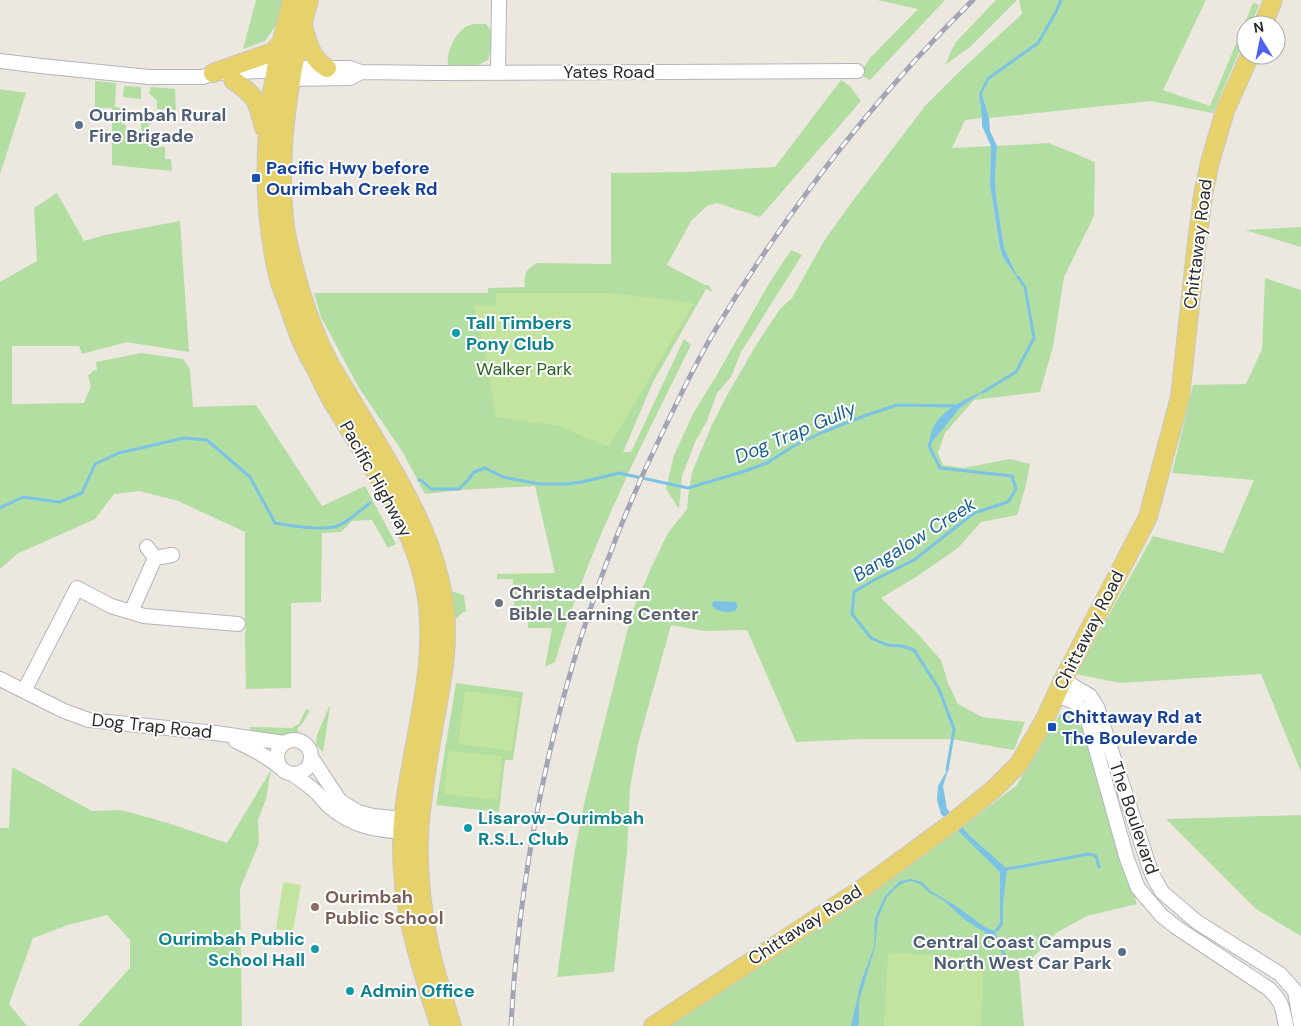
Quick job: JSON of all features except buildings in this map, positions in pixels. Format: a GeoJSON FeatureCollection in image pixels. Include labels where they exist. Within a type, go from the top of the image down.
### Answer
{"type":"FeatureCollection","features":[{"type":"Feature","properties":{"kind":"main road","name":"Pacific Highway"},"geometry":{"type":"LineString","coordinates":[[292,0],[281,43],[284,218],[290,254],[307,314],[330,363],[417,514],[437,564],[443,596],[446,627],[444,674],[431,745],[411,826],[403,871],[408,915],[418,958],[440,1026]]}},
{"type":"Feature","properties":{"kind":"main road","name":"Pacific Highway"},"geometry":{"type":"LineString","coordinates":[[309,0],[283,75],[267,141],[266,183],[270,229],[277,274],[302,344],[336,407],[389,494],[413,543],[426,592],[429,624],[428,660],[411,826],[426,926],[435,969],[452,1026]]}},
{"type":"Feature","properties":{"kind":"main road"},"geometry":{"type":"LineString","coordinates":[[1267,15],[1274,0]]}},
{"type":"Feature","properties":{"kind":"main road"},"geometry":{"type":"LineString","coordinates":[[302,23],[308,46],[314,56],[327,68]]}},
{"type":"Feature","properties":{"kind":"main road"},"geometry":{"type":"LineString","coordinates":[[208,75],[273,52],[281,43]]}},
{"type":"Feature","properties":{"kind":"main road","name":"Chittaway Road"},"geometry":{"type":"LineString","coordinates":[[652,1026],[866,886],[952,823],[994,789],[1019,764],[1044,721],[1148,516],[1180,397],[1203,195],[1210,162],[1225,111],[1246,65]]}},
{"type":"Feature","properties":{"kind":"main road"},"geometry":{"type":"LineString","coordinates":[[233,80],[254,96],[259,107],[267,141]]}},
{"type":"Feature","properties":{"kind":"street"},"geometry":{"type":"LineString","coordinates":[[498,73],[499,0]]}},
{"type":"Feature","properties":{"kind":"street"},"geometry":{"type":"LineString","coordinates":[[0,61],[149,77],[283,75]]}},
{"type":"Feature","properties":{"kind":"street","name":"Yates Road"},"geometry":{"type":"LineString","coordinates":[[283,75],[305,68],[350,68],[361,72],[498,73],[857,71]]}},
{"type":"Feature","properties":{"kind":"street","name":"Yates Road"},"geometry":{"type":"LineString","coordinates":[[283,75],[350,78],[361,72]]}},
{"type":"Feature","properties":{"kind":"street"},"geometry":{"type":"LineString","coordinates":[[208,75],[212,80],[283,75]]}},
{"type":"Feature","properties":{"kind":"street"},"geometry":{"type":"LineString","coordinates":[[131,612],[151,552],[172,556]]}},
{"type":"Feature","properties":{"kind":"street"},"geometry":{"type":"LineString","coordinates":[[24,691],[77,588],[111,606],[144,616],[238,624]]}},
{"type":"Feature","properties":{"kind":"street","name":"Dog Trap Road"},"geometry":{"type":"LineString","coordinates":[[0,680],[64,711],[89,720],[222,734],[284,743]]}},
{"type":"Feature","properties":{"kind":"street","name":"The Boulevard"},"geometry":{"type":"LineString","coordinates":[[1060,687],[1090,696],[1097,707],[1149,866],[1162,892],[1197,922],[1280,974],[1298,990]]}},
{"type":"Feature","properties":{"kind":"street","name":"The Boulevard"},"geometry":{"type":"LineString","coordinates":[[1060,687],[1078,703],[1088,717],[1127,859],[1138,888],[1162,916],[1188,936],[1269,989],[1280,1000]]}},
{"type":"Feature","properties":{"kind":"street","name":"Dog Trap Road"},"geometry":{"type":"LineString","coordinates":[[222,734],[255,750],[303,781],[330,807],[349,821],[375,829],[411,826]]}},
{"type":"Feature","properties":{"kind":"street"},"geometry":{"type":"LineString","coordinates":[[293,740],[307,746],[311,757],[308,768],[303,772],[298,774],[286,771],[277,758],[280,747],[284,743],[293,740]]}},
{"type":"Feature","properties":{"kind":"street"},"geometry":{"type":"LineString","coordinates":[[311,757],[340,801],[358,812],[411,826]]}},
{"type":"Feature","properties":{"kind":"street"},"geometry":{"type":"LineString","coordinates":[[1286,1026],[1280,1000],[1298,990],[1301,1026]]}},
{"type":"Feature","properties":{"kind":"green space"},"geometry":{"type":"Polygon","coordinates":[[[256,0],[283,0],[276,25],[265,41],[243,49],[256,0]]]}},
{"type":"Feature","properties":{"kind":"green space"},"geometry":{"type":"Polygon","coordinates":[[[877,0],[945,0],[870,80],[859,74],[871,57],[918,9],[877,0]]]}},
{"type":"Feature","properties":{"kind":"green space"},"geometry":{"type":"Polygon","coordinates":[[[996,0],[1017,0],[970,47],[945,65],[955,43],[996,0]]]}},
{"type":"Feature","properties":{"kind":"green space"},"geometry":{"type":"Polygon","coordinates":[[[1019,0],[1206,0],[1163,90],[1210,106],[1236,44],[1236,59],[1213,113],[1151,101],[989,118],[982,94],[990,77],[979,94],[982,118],[965,120],[952,148],[991,146],[990,185],[1000,248],[1004,259],[1007,257],[996,195],[997,146],[1049,143],[1095,162],[1094,216],[1064,277],[1053,347],[1040,392],[974,400],[945,433],[938,453],[943,465],[963,468],[1010,459],[1030,464],[1017,515],[981,522],[958,548],[881,598],[918,634],[941,660],[948,683],[958,704],[982,717],[1025,722],[1014,750],[951,739],[862,739],[796,742],[747,630],[704,631],[671,625],[638,744],[630,788],[627,851],[614,972],[557,977],[575,849],[585,800],[632,612],[668,533],[687,509],[692,472],[712,425],[756,345],[780,309],[792,298],[824,241],[925,106],[1022,14],[1019,0]],[[982,393],[960,403],[942,415],[930,444],[960,408],[982,393]]]}},
{"type":"Feature","properties":{"kind":"green space"},"geometry":{"type":"Polygon","coordinates":[[[1253,3],[1259,5],[1255,15],[1248,15],[1253,3]]]}},
{"type":"Feature","properties":{"kind":"green space"},"geometry":{"type":"Polygon","coordinates":[[[474,24],[486,24],[491,30],[491,50],[488,60],[478,65],[448,65],[449,50],[454,40],[464,28],[474,24]]]}},
{"type":"Feature","properties":{"kind":"green space","name":"Walker Park"},"geometry":{"type":"Polygon","coordinates":[[[841,80],[850,86],[861,101],[760,217],[717,203],[707,206],[691,221],[667,265],[705,285],[709,285],[713,292],[706,289],[653,382],[623,452],[631,452],[684,339],[691,345],[616,500],[583,580],[555,662],[545,667],[552,628],[528,628],[528,607],[514,606],[513,579],[497,579],[497,574],[555,573],[535,486],[425,494],[402,451],[353,377],[321,317],[314,293],[488,293],[488,288],[525,287],[526,273],[537,263],[611,264],[611,173],[686,172],[775,167],[841,80]]]}},
{"type":"Feature","properties":{"kind":"green space"},"geometry":{"type":"Polygon","coordinates":[[[95,81],[116,83],[115,107],[123,108],[122,124],[126,125],[127,140],[142,139],[141,119],[149,120],[148,146],[165,147],[165,159],[171,159],[172,171],[112,165],[112,108],[95,108],[95,81]]]}},
{"type":"Feature","properties":{"kind":"green space"},"geometry":{"type":"Polygon","coordinates":[[[124,86],[141,87],[141,99],[123,97],[124,86]]]}},
{"type":"Feature","properties":{"kind":"green space"},"geometry":{"type":"Polygon","coordinates":[[[151,87],[175,89],[176,110],[157,109],[157,101],[149,93],[151,87]]]}},
{"type":"Feature","properties":{"kind":"green space"},"geometry":{"type":"Polygon","coordinates":[[[0,89],[26,93],[0,174],[0,89]]]}},
{"type":"Feature","properties":{"kind":"green space"},"geometry":{"type":"Polygon","coordinates":[[[57,193],[84,241],[105,235],[180,221],[189,352],[127,342],[82,354],[79,346],[12,346],[12,404],[84,403],[91,386],[88,375],[92,371],[97,370],[96,362],[141,353],[183,359],[190,369],[193,407],[256,405],[322,506],[365,486],[396,544],[388,548],[372,520],[352,521],[341,532],[322,533],[321,602],[291,603],[291,688],[246,689],[245,532],[178,501],[139,491],[114,494],[95,519],[17,554],[0,569],[0,282],[37,261],[34,208],[57,193]]]}},
{"type":"Feature","properties":{"kind":"green space"},"geometry":{"type":"Polygon","coordinates":[[[1301,227],[1301,247],[1245,230],[1301,227]]]}},
{"type":"Feature","properties":{"kind":"green space"},"geometry":{"type":"Polygon","coordinates":[[[791,250],[802,255],[741,352],[731,377],[717,393],[707,421],[696,440],[682,476],[679,509],[666,489],[674,455],[694,412],[770,282],[791,250]]]}},
{"type":"Feature","properties":{"kind":"green space"},"geometry":{"type":"Polygon","coordinates":[[[1265,278],[1301,290],[1301,772],[1261,674],[1120,683],[1076,674],[1153,536],[1223,553],[1254,480],[1172,473],[1193,385],[1246,384],[1262,349],[1265,278]]]}},
{"type":"Feature","properties":{"kind":"green space","name":"Walker Park"},"geometry":{"type":"Polygon","coordinates":[[[496,293],[610,293],[694,303],[609,447],[558,426],[496,417],[489,373],[474,305],[496,305],[496,293]]]}},
{"type":"Feature","properties":{"kind":"green space"},"geometry":{"type":"Polygon","coordinates":[[[451,591],[464,595],[466,611],[455,620],[451,591]]]}},
{"type":"Feature","properties":{"kind":"green space"},"geometry":{"type":"Polygon","coordinates":[[[456,683],[523,692],[513,760],[505,760],[499,812],[436,805],[456,683]]]}},
{"type":"Feature","properties":{"kind":"green space"},"geometry":{"type":"Polygon","coordinates":[[[465,691],[519,698],[512,751],[458,744],[465,691]]]}},
{"type":"Feature","properties":{"kind":"green space"},"geometry":{"type":"Polygon","coordinates":[[[329,707],[323,752],[316,745],[317,735],[329,707]]]}},
{"type":"Feature","properties":{"kind":"green space"},"geometry":{"type":"Polygon","coordinates":[[[306,709],[310,710],[303,723],[297,729],[299,732],[272,737],[258,735],[249,727],[292,728],[299,724],[306,709]]]}},
{"type":"Feature","properties":{"kind":"green space"},"geometry":{"type":"Polygon","coordinates":[[[1060,714],[1072,716],[1078,721],[1085,732],[1137,904],[1087,916],[1056,933],[1019,972],[1024,1026],[670,1026],[959,830],[1006,877],[962,827],[1016,786],[1060,714]]]}},
{"type":"Feature","properties":{"kind":"green space"},"geometry":{"type":"Polygon","coordinates":[[[448,751],[502,756],[498,800],[444,794],[448,751]]]}},
{"type":"Feature","properties":{"kind":"green space"},"geometry":{"type":"Polygon","coordinates":[[[12,767],[92,811],[121,810],[168,823],[227,843],[271,770],[266,799],[258,820],[259,843],[240,889],[242,1026],[78,1026],[130,968],[130,940],[107,915],[68,925],[33,938],[9,1004],[27,1026],[0,1026],[0,828],[9,828],[12,767]]]}},
{"type":"Feature","properties":{"kind":"green space"},"geometry":{"type":"Polygon","coordinates":[[[1301,815],[1301,936],[1256,909],[1166,819],[1301,815]]]}},
{"type":"Feature","properties":{"kind":"green space"},"geometry":{"type":"Polygon","coordinates":[[[283,882],[301,885],[293,931],[276,929],[283,882]]]}},
{"type":"Feature","properties":{"kind":"green space"},"geometry":{"type":"Polygon","coordinates":[[[888,953],[984,958],[981,1026],[884,1026],[888,953]]]}},
{"type":"Feature","properties":{"kind":"water"},"geometry":{"type":"Polygon","coordinates":[[[991,76],[982,94],[989,118],[990,131],[997,146],[996,195],[1004,248],[1019,280],[1004,259],[1000,248],[990,185],[991,146],[982,126],[979,94],[987,78],[991,76]]]}},
{"type":"Feature","properties":{"kind":"water"},"geometry":{"type":"Polygon","coordinates":[[[986,390],[960,408],[929,446],[932,430],[941,416],[970,397],[986,390]]]}},
{"type":"Feature","properties":{"kind":"water"},"geometry":{"type":"Polygon","coordinates":[[[715,601],[735,602],[738,606],[736,610],[724,612],[713,607],[712,603],[715,601]]]}},
{"type":"Feature","properties":{"kind":"water"},"geometry":{"type":"Polygon","coordinates":[[[949,767],[943,786],[947,809],[970,836],[1007,870],[1003,924],[998,931],[989,935],[965,920],[943,900],[930,893],[920,884],[911,881],[897,887],[887,897],[878,918],[875,947],[859,1001],[858,1026],[851,1026],[861,982],[874,947],[875,918],[885,896],[900,881],[911,879],[922,882],[931,891],[994,931],[1000,923],[1000,872],[941,814],[937,800],[938,786],[949,767]]]}},
{"type":"Feature","properties":{"kind":"waterway","name":"Bangalow Creek"},"geometry":{"type":"LineString","coordinates":[[989,78],[1038,43],[1061,0]]}},
{"type":"Feature","properties":{"kind":"waterway","name":"Bangalow Creek"},"geometry":{"type":"LineString","coordinates":[[983,392],[1016,372],[1034,338],[1025,287],[1018,277]]}},
{"type":"Feature","properties":{"kind":"waterway","name":"Dog Trap Gully"},"geometry":{"type":"LineString","coordinates":[[419,480],[431,489],[459,489],[474,472],[485,468],[503,477],[539,484],[582,482],[619,473],[688,488],[767,463],[792,447],[823,432],[897,405],[959,406]]}},
{"type":"Feature","properties":{"kind":"waterway","name":"Dog Trap Gully"},"geometry":{"type":"LineString","coordinates":[[0,508],[23,497],[59,502],[82,493],[95,464],[119,453],[184,438],[207,440],[250,477],[275,523],[313,528],[334,527],[348,520],[370,503]]}},
{"type":"Feature","properties":{"kind":"waterway","name":"Bangalow Creek"},"geometry":{"type":"LineString","coordinates":[[931,442],[929,446],[940,468],[1012,476],[1016,489],[1008,502],[974,513],[914,560],[854,592],[852,614],[871,638],[887,645],[902,646],[914,650],[939,689],[954,729],[947,770]]}},
{"type":"Feature","properties":{"kind":"waterway"},"geometry":{"type":"LineString","coordinates":[[1002,870],[1089,854],[1096,856],[1099,867]]}},
{"type":"Feature","properties":{"kind":"waterway"},"geometry":{"type":"LineString","coordinates":[[993,932],[1007,960]]}},
{"type":"Feature","properties":{"kind":"railway"},"geometry":{"type":"LineString","coordinates":[[511,1026],[517,948],[527,871],[541,794],[558,718],[579,642],[633,496],[703,351],[773,239],[867,115],[973,0]]}},
{"type":"Feature","properties":{"kind":"place","name":"Ourimbah Rural Fire Brigade"},"geometry":{"type":"Point","coordinates":[79,125]}},
{"type":"Feature","properties":{"kind":"place","name":"Pacific Hwy before Ourimbah Creek Rd"},"geometry":{"type":"Point","coordinates":[256,178]}},
{"type":"Feature","properties":{"kind":"place","name":"Tall Timbers Pony Club"},"geometry":{"type":"Point","coordinates":[456,333]}},
{"type":"Feature","properties":{"kind":"place","name":"Christadelphian Bible Learning Center"},"geometry":{"type":"Point","coordinates":[499,603]}},
{"type":"Feature","properties":{"kind":"place","name":"Chittaway Rd at The Boulevarde"},"geometry":{"type":"Point","coordinates":[1052,727]}},
{"type":"Feature","properties":{"kind":"place","name":"Lisarow-Ourimbah R.S.L. Club"},"geometry":{"type":"Point","coordinates":[468,828]}},
{"type":"Feature","properties":{"kind":"place","name":"Ourimbah Public School"},"geometry":{"type":"Point","coordinates":[315,907]}},
{"type":"Feature","properties":{"kind":"place","name":"Ourimbah Public School Hall"},"geometry":{"type":"Point","coordinates":[315,949]}},
{"type":"Feature","properties":{"kind":"place","name":"Central Coast Campus North West Car Park"},"geometry":{"type":"Point","coordinates":[1122,952]}},
{"type":"Feature","properties":{"kind":"place","name":"Admin Office"},"geometry":{"type":"Point","coordinates":[350,991]}}]}
